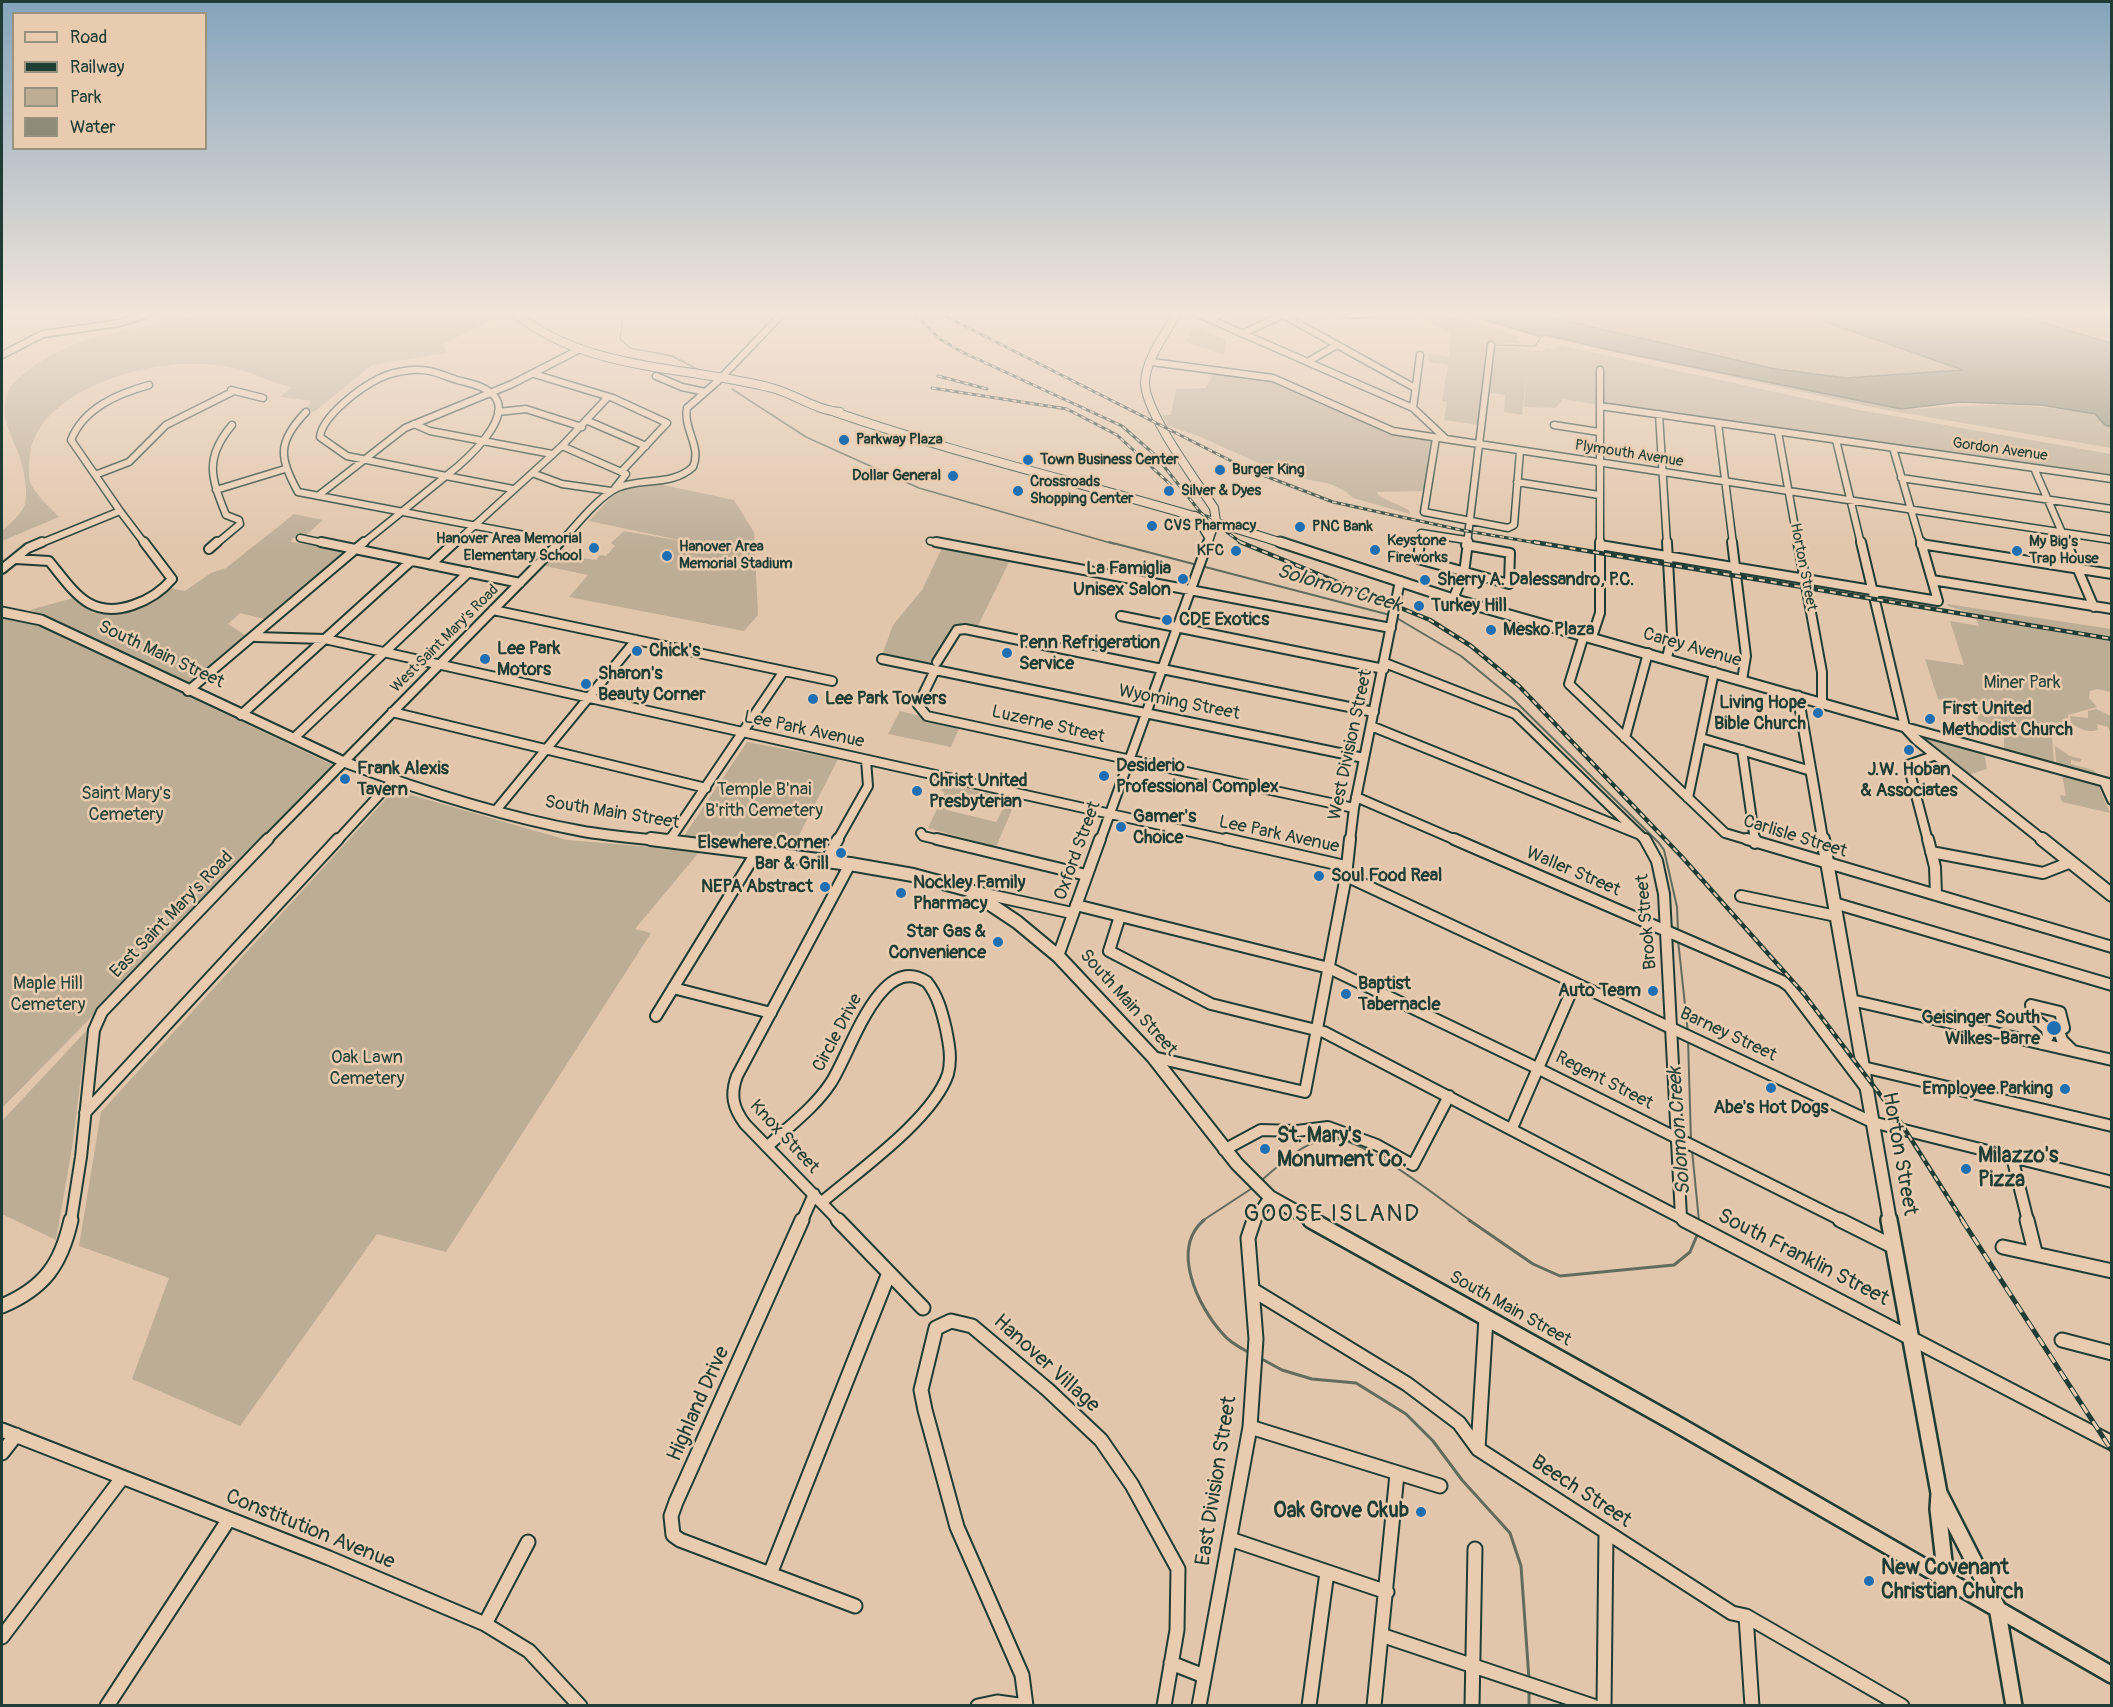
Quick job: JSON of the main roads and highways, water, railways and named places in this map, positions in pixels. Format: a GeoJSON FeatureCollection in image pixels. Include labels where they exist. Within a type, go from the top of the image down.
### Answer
{"type":"FeatureCollection","features":[{"type":"Feature","properties":{"kind":"main road","name":"Carey Avenue"},"geometry":{"type":"LineString","coordinates":[[766,391],[789,396],[907,437],[1216,521],[1453,599],[1905,727],[1936,755],[2112,895]]}},
{"type":"Feature","properties":{"kind":"main road"},"geometry":{"type":"LineString","coordinates":[[1146,391],[1147,398],[1214,508],[1216,521]]}},
{"type":"Feature","properties":{"kind":"main road"},"geometry":{"type":"LineString","coordinates":[[1214,508],[1254,533]]}},
{"type":"Feature","properties":{"kind":"main road","name":"South Main Street"},"geometry":{"type":"LineString","coordinates":[[2,612],[41,620],[188,691],[344,762],[393,780],[582,831],[850,864],[914,875],[969,891],[1017,922],[1058,956],[1153,1057],[1224,1150],[1260,1189],[1673,1422],[2112,1675]]}},
{"type":"Feature","properties":{"kind":"main road","name":"Horton Street"},"geometry":{"type":"LineString","coordinates":[[1798,696],[1939,1493],[1996,1607],[2014,1706]]}},
{"type":"Feature","properties":{"kind":"main road"},"geometry":{"type":"LineString","coordinates":[[1939,1493],[1938,1509],[1946,1579]]}},
{"type":"Feature","properties":{"kind":"water"},"geometry":{"type":"Polygon","coordinates":[[[1810,391],[2111,391],[2111,427],[2105,425],[2095,414],[2041,405],[1960,402],[1901,409],[1810,391]]]}},
{"type":"Feature","properties":{"kind":"waterway","name":"Solomon Creek"},"geometry":{"type":"LineString","coordinates":[[735,391],[806,437],[919,488],[1114,544]]}},
{"type":"Feature","properties":{"kind":"waterway","name":"Solomon Creek"},"geometry":{"type":"LineString","coordinates":[[1109,542],[1390,615]]}},
{"type":"Feature","properties":{"kind":"waterway","name":"Solomon Creek"},"geometry":{"type":"LineString","coordinates":[[1395,617],[1461,656],[1512,698],[1659,843],[1664,850],[1677,907],[1678,932]]}},
{"type":"Feature","properties":{"kind":"waterway","name":"Solomon Creek"},"geometry":{"type":"LineString","coordinates":[[1678,940],[1688,1033]]}},
{"type":"Feature","properties":{"kind":"waterway","name":"Solomon Creek"},"geometry":{"type":"LineString","coordinates":[[1688,1039],[1691,1141]]}},
{"type":"Feature","properties":{"kind":"waterway","name":"Solomon Creek"},"geometry":{"type":"LineString","coordinates":[[1261,1181],[1275,1168],[1308,1145],[1326,1139],[1341,1140],[1358,1146],[1400,1170],[1471,1221]]}},
{"type":"Feature","properties":{"kind":"waterway","name":"Solomon Creek"},"geometry":{"type":"LineString","coordinates":[[1692,1150],[1699,1221]]}},
{"type":"Feature","properties":{"kind":"waterway","name":"Solomon Creek"},"geometry":{"type":"LineString","coordinates":[[1202,1221],[1254,1187]]}},
{"type":"Feature","properties":{"kind":"waterway","name":"Solomon Creek"},"geometry":{"type":"LineString","coordinates":[[1204,1220],[1194,1232],[1189,1246],[1188,1262],[1191,1278],[1197,1294],[1214,1323],[1229,1340],[1250,1353]]}},
{"type":"Feature","properties":{"kind":"waterway","name":"Solomon Creek"},"geometry":{"type":"LineString","coordinates":[[1469,1220],[1533,1264],[1560,1276],[1674,1265],[1690,1252],[1698,1233]]}},
{"type":"Feature","properties":{"kind":"waterway","name":"Solomon Creek"},"geometry":{"type":"LineString","coordinates":[[1260,1358],[1282,1370],[1312,1379],[1356,1383],[1406,1414],[1433,1441],[1462,1480],[1510,1533],[1521,1566],[1529,1679]]}},
{"type":"Feature","properties":{"kind":"waterway","name":"Solomon Creek"},"geometry":{"type":"LineString","coordinates":[[1529,1690],[1529,1706]]}},
{"type":"Feature","properties":{"kind":"railway"},"geometry":{"type":"LineString","coordinates":[[949,391],[1067,409],[1117,435],[1171,485]]}},
{"type":"Feature","properties":{"kind":"railway"},"geometry":{"type":"LineString","coordinates":[[1046,391],[1122,426],[1155,455],[1201,513],[1241,542]]}},
{"type":"Feature","properties":{"kind":"railway"},"geometry":{"type":"LineString","coordinates":[[1092,391],[1247,469],[1333,502],[1461,530],[1543,544]]}},
{"type":"Feature","properties":{"kind":"railway"},"geometry":{"type":"LineString","coordinates":[[1241,542],[1430,620],[1471,646],[1519,686],[1682,857],[1804,994],[1897,1117],[1963,1221]]}},
{"type":"Feature","properties":{"kind":"railway"},"geometry":{"type":"LineString","coordinates":[[1534,542],[2112,639]]}},
{"type":"Feature","properties":{"kind":"railway"},"geometry":{"type":"LineString","coordinates":[[1962,1220],[2112,1451]]}},
{"type":"Feature","properties":{"kind":"place","name":"Parkway Plaza"},"geometry":{"type":"Point","coordinates":[844,440]}},
{"type":"Feature","properties":{"kind":"place","name":"Town Business Center"},"geometry":{"type":"Point","coordinates":[1028,460]}},
{"type":"Feature","properties":{"kind":"place","name":"Burger King"},"geometry":{"type":"Point","coordinates":[1220,470]}},
{"type":"Feature","properties":{"kind":"place","name":"Dollar General"},"geometry":{"type":"Point","coordinates":[953,476]}},
{"type":"Feature","properties":{"kind":"place","name":"Crossroads Shopping Center"},"geometry":{"type":"Point","coordinates":[1018,491]}},
{"type":"Feature","properties":{"kind":"place","name":"Silver & Dyes"},"geometry":{"type":"Point","coordinates":[1169,491]}},
{"type":"Feature","properties":{"kind":"place","name":"CVS Pharmacy"},"geometry":{"type":"Point","coordinates":[1152,526]}},
{"type":"Feature","properties":{"kind":"place","name":"PNC Bank"},"geometry":{"type":"Point","coordinates":[1300,527]}},
{"type":"Feature","properties":{"kind":"place","name":"Hanover Area Memorial Elementary School"},"geometry":{"type":"Point","coordinates":[594,548]}},
{"type":"Feature","properties":{"kind":"place","name":"Keystone Fireworks"},"geometry":{"type":"Point","coordinates":[1375,550]}},
{"type":"Feature","properties":{"kind":"place","name":"KFC"},"geometry":{"type":"Point","coordinates":[1236,551]}},
{"type":"Feature","properties":{"kind":"place","name":"My Big's Trap House"},"geometry":{"type":"Point","coordinates":[2017,551]}},
{"type":"Feature","properties":{"kind":"place","name":"Hanover Area Memorial Stadium"},"geometry":{"type":"Point","coordinates":[667,556]}},
{"type":"Feature","properties":{"kind":"place","name":"La Famiglia Unisex Salon"},"geometry":{"type":"Point","coordinates":[1183,579]}},
{"type":"Feature","properties":{"kind":"place","name":"Sherry A. Dalessandro, P.C."},"geometry":{"type":"Point","coordinates":[1425,580]}},
{"type":"Feature","properties":{"kind":"place","name":"Turkey Hill"},"geometry":{"type":"Point","coordinates":[1419,606]}},
{"type":"Feature","properties":{"kind":"place","name":"CDE Exotics"},"geometry":{"type":"Point","coordinates":[1167,620]}},
{"type":"Feature","properties":{"kind":"place","name":"Mesko Plaza"},"geometry":{"type":"Point","coordinates":[1491,630]}},
{"type":"Feature","properties":{"kind":"place","name":"Chick's"},"geometry":{"type":"Point","coordinates":[637,651]}},
{"type":"Feature","properties":{"kind":"place","name":"Penn Refrigeration Service"},"geometry":{"type":"Point","coordinates":[1007,653]}},
{"type":"Feature","properties":{"kind":"place","name":"Lee Park Motors"},"geometry":{"type":"Point","coordinates":[485,659]}},
{"type":"Feature","properties":{"kind":"place","name":"Sharon's Beauty Corner"},"geometry":{"type":"Point","coordinates":[586,684]}},
{"type":"Feature","properties":{"kind":"place","name":"Lee Park Towers"},"geometry":{"type":"Point","coordinates":[813,699]}},
{"type":"Feature","properties":{"kind":"place","name":"Living Hope Bible Church"},"geometry":{"type":"Point","coordinates":[1818,713]}},
{"type":"Feature","properties":{"kind":"place","name":"First United Methodist Church"},"geometry":{"type":"Point","coordinates":[1930,719]}},
{"type":"Feature","properties":{"kind":"place","name":"J.W. Hoban & Associates"},"geometry":{"type":"Point","coordinates":[1909,750]}},
{"type":"Feature","properties":{"kind":"place","name":"Desiderio Professional Complex"},"geometry":{"type":"Point","coordinates":[1104,776]}},
{"type":"Feature","properties":{"kind":"place","name":"Frank Alexis Tavern"},"geometry":{"type":"Point","coordinates":[345,779]}},
{"type":"Feature","properties":{"kind":"place","name":"Christ United Presbyterian"},"geometry":{"type":"Point","coordinates":[917,791]}},
{"type":"Feature","properties":{"kind":"place","name":"Gamer's Choice"},"geometry":{"type":"Point","coordinates":[1121,827]}},
{"type":"Feature","properties":{"kind":"place","name":"Elsewhere Corner Bar & Grill"},"geometry":{"type":"Point","coordinates":[841,853]}},
{"type":"Feature","properties":{"kind":"place","name":"Soul Food Real"},"geometry":{"type":"Point","coordinates":[1319,876]}},
{"type":"Feature","properties":{"kind":"place","name":"NEPA Abstract"},"geometry":{"type":"Point","coordinates":[825,887]}},
{"type":"Feature","properties":{"kind":"place","name":"Nockley Family Pharmacy"},"geometry":{"type":"Point","coordinates":[901,893]}},
{"type":"Feature","properties":{"kind":"place","name":"Star Gas & Convenience"},"geometry":{"type":"Point","coordinates":[998,942]}},
{"type":"Feature","properties":{"kind":"place","name":"Auto Team"},"geometry":{"type":"Point","coordinates":[1653,991]}},
{"type":"Feature","properties":{"kind":"place","name":"Baptist Tabernacle"},"geometry":{"type":"Point","coordinates":[1346,994]}},
{"type":"Feature","properties":{"kind":"place","name":"Geisinger South Wilkes-Barre"},"geometry":{"type":"Point","coordinates":[2054,1028]}},
{"type":"Feature","properties":{"kind":"place","name":"Abe's Hot Dogs"},"geometry":{"type":"Point","coordinates":[1771,1088]}},
{"type":"Feature","properties":{"kind":"place","name":"Employee Parking"},"geometry":{"type":"Point","coordinates":[2065,1089]}},
{"type":"Feature","properties":{"kind":"place","name":"St. Mary's Monument Co."},"geometry":{"type":"Point","coordinates":[1265,1149]}},
{"type":"Feature","properties":{"kind":"place","name":"Milazzo's Pizza"},"geometry":{"type":"Point","coordinates":[1966,1169]}},
{"type":"Feature","properties":{"kind":"place","name":"Oak Grove Ckub"},"geometry":{"type":"Point","coordinates":[1421,1512]}},
{"type":"Feature","properties":{"kind":"place","name":"New Covenant Christian Church"},"geometry":{"type":"Point","coordinates":[1869,1581]}},
{"type":"Feature","properties":{"kind":"district","name":"GOOSE ISLAND"},"geometry":{"type":"Point","coordinates":[1332,1215]}},
{"type":"Feature","properties":{"kind":"park label","name":"Miner Park"},"geometry":{"type":"Point","coordinates":[2022,683]}},
{"type":"Feature","properties":{"kind":"park label","name":"Temple B'nai B'rith Cemetery"},"geometry":{"type":"Point","coordinates":[764,800]}},
{"type":"Feature","properties":{"kind":"park label","name":"Saint Mary's Cemetery"},"geometry":{"type":"Point","coordinates":[126,804]}},
{"type":"Feature","properties":{"kind":"park label","name":"Maple Hill Cemetery"},"geometry":{"type":"Point","coordinates":[48,994]}},
{"type":"Feature","properties":{"kind":"park label","name":"Oak Lawn Cemetery"},"geometry":{"type":"Point","coordinates":[367,1068]}}]}
